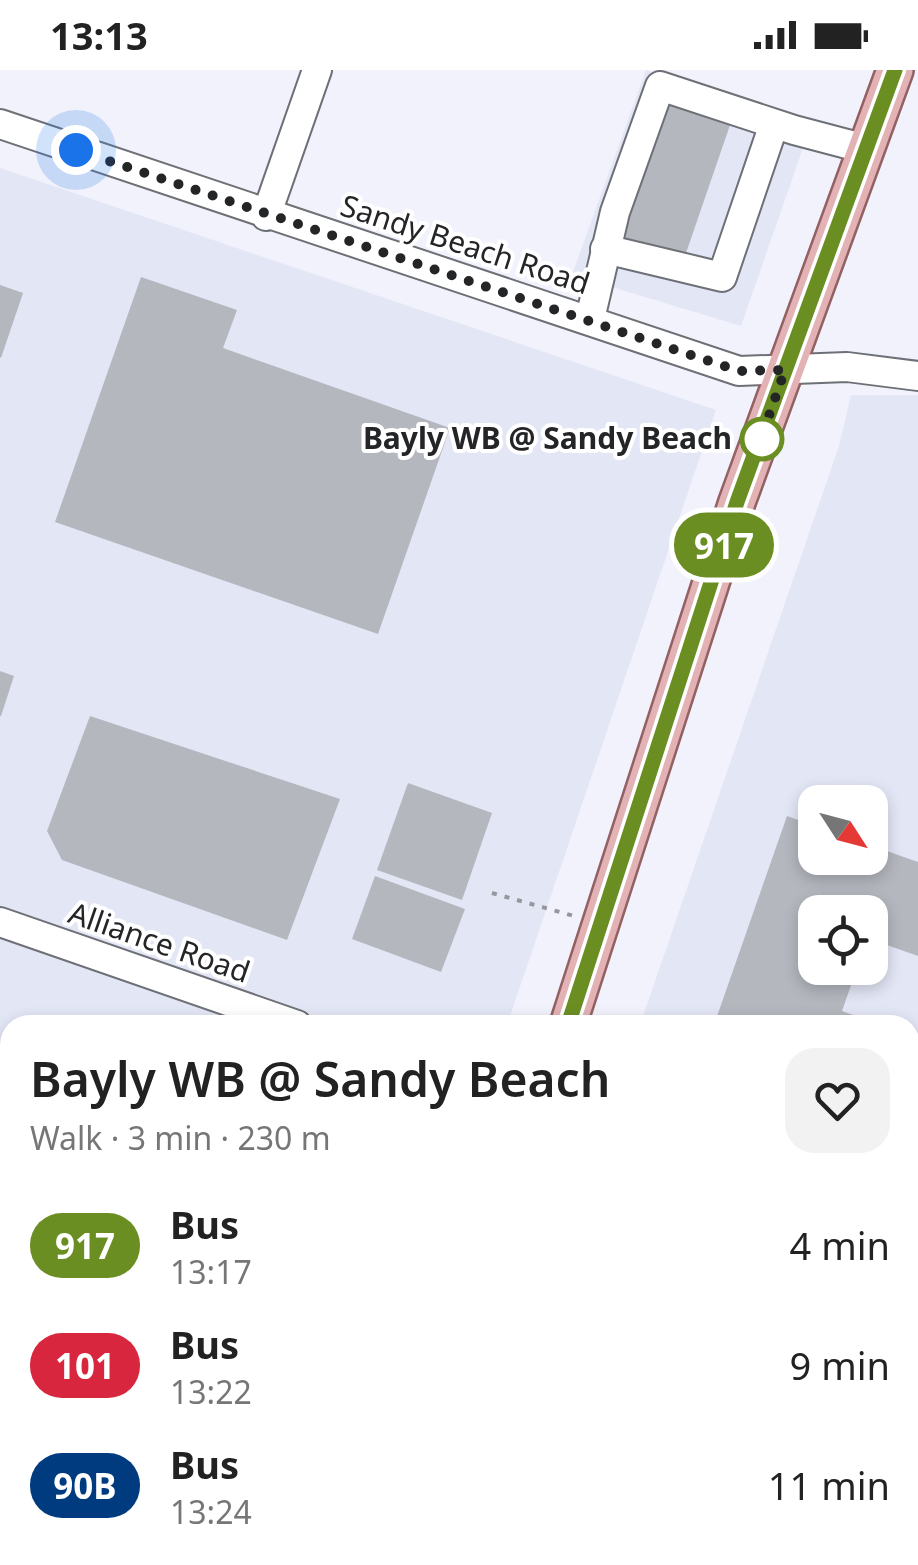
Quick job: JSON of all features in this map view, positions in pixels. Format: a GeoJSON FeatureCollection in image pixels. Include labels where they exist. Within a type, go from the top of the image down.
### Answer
{"type":"FeatureCollection","features":[{"type":"Feature","properties":{"kind":"main road"},"geometry":{"type":"LineString","coordinates":[[571,1015],[737,502],[894,70]]}},
{"type":"Feature","properties":{"kind":"street"},"geometry":{"type":"LineString","coordinates":[[266,216],[318,70]]}},
{"type":"Feature","properties":{"kind":"street"},"geometry":{"type":"LineString","coordinates":[[590,319],[615,212],[660,86],[866,149]]}},
{"type":"Feature","properties":{"kind":"street","name":"Sandy Beach Road"},"geometry":{"type":"LineString","coordinates":[[0,124],[739,371],[847,367],[918,376]]}},
{"type":"Feature","properties":{"kind":"street"},"geometry":{"type":"LineString","coordinates":[[605,249],[722,276],[774,124]]}},
{"type":"Feature","properties":{"kind":"street","name":"Alliance Road"},"geometry":{"type":"LineString","coordinates":[[0,922],[268,1015]]}},
{"type":"Feature","properties":{"kind":"path"},"geometry":{"type":"LineString","coordinates":[[492,893],[602,924]]}},
{"type":"Feature","properties":{"kind":"shaded area"},"geometry":{"type":"Polygon","coordinates":[[[646,70],[811,125],[741,326],[572,275],[646,70]]]}},
{"type":"Feature","properties":{"kind":"shaded area"},"geometry":{"type":"Polygon","coordinates":[[[0,168],[716,410],[510,1015],[0,1015],[0,168]]]}},
{"type":"Feature","properties":{"kind":"shaded area"},"geometry":{"type":"Polygon","coordinates":[[[851,395],[918,395],[918,1015],[643,1015],[839,446],[851,395]]]}},
{"type":"Feature","properties":{"kind":"building"},"geometry":{"type":"Polygon","coordinates":[[[659,101],[730,125],[684,259],[613,235],[659,101]]]}},
{"type":"Feature","properties":{"kind":"building"},"geometry":{"type":"Polygon","coordinates":[[[141,277],[237,310],[223,348],[450,428],[378,634],[55,522],[141,277]]]}},
{"type":"Feature","properties":{"kind":"building"},"geometry":{"type":"Polygon","coordinates":[[[0,285],[23,293],[1,358],[0,357],[0,285]]]}},
{"type":"Feature","properties":{"kind":"building"},"geometry":{"type":"Polygon","coordinates":[[[0,671],[14,676],[1,716],[0,716],[0,671]]]}},
{"type":"Feature","properties":{"kind":"building"},"geometry":{"type":"Polygon","coordinates":[[[90,716],[340,799],[287,940],[62,860],[47,831],[90,716]]]}},
{"type":"Feature","properties":{"kind":"building"},"geometry":{"type":"Polygon","coordinates":[[[408,783],[492,813],[462,900],[377,870],[408,783]]]}},
{"type":"Feature","properties":{"kind":"building"},"geometry":{"type":"Polygon","coordinates":[[[787,816],[798,820],[798,875],[888,875],[888,851],[918,862],[918,956],[888,945],[888,895],[798,895],[798,985],[851,985],[842,1011],[853,1015],[717,1015],[787,816]]]}},
{"type":"Feature","properties":{"kind":"building"},"geometry":{"type":"Polygon","coordinates":[[[375,876],[465,909],[441,972],[352,939],[375,876]]]}},
{"type":"Feature","properties":{"kind":"bus line","name":"917"},"geometry":{"type":"LineString","coordinates":[[571,1015],[737,502],[895,70]]}},
{"type":"Feature","properties":{"kind":"place","name":"Bayly WB @ Sandy Beach"},"geometry":{"type":"Point","coordinates":[762,439]}},
{"type":"Feature","properties":{"kind":"route"},"geometry":{"type":"LineString","coordinates":[[76,150],[739,371],[785,370],[758,447],[762,439]]}}]}
